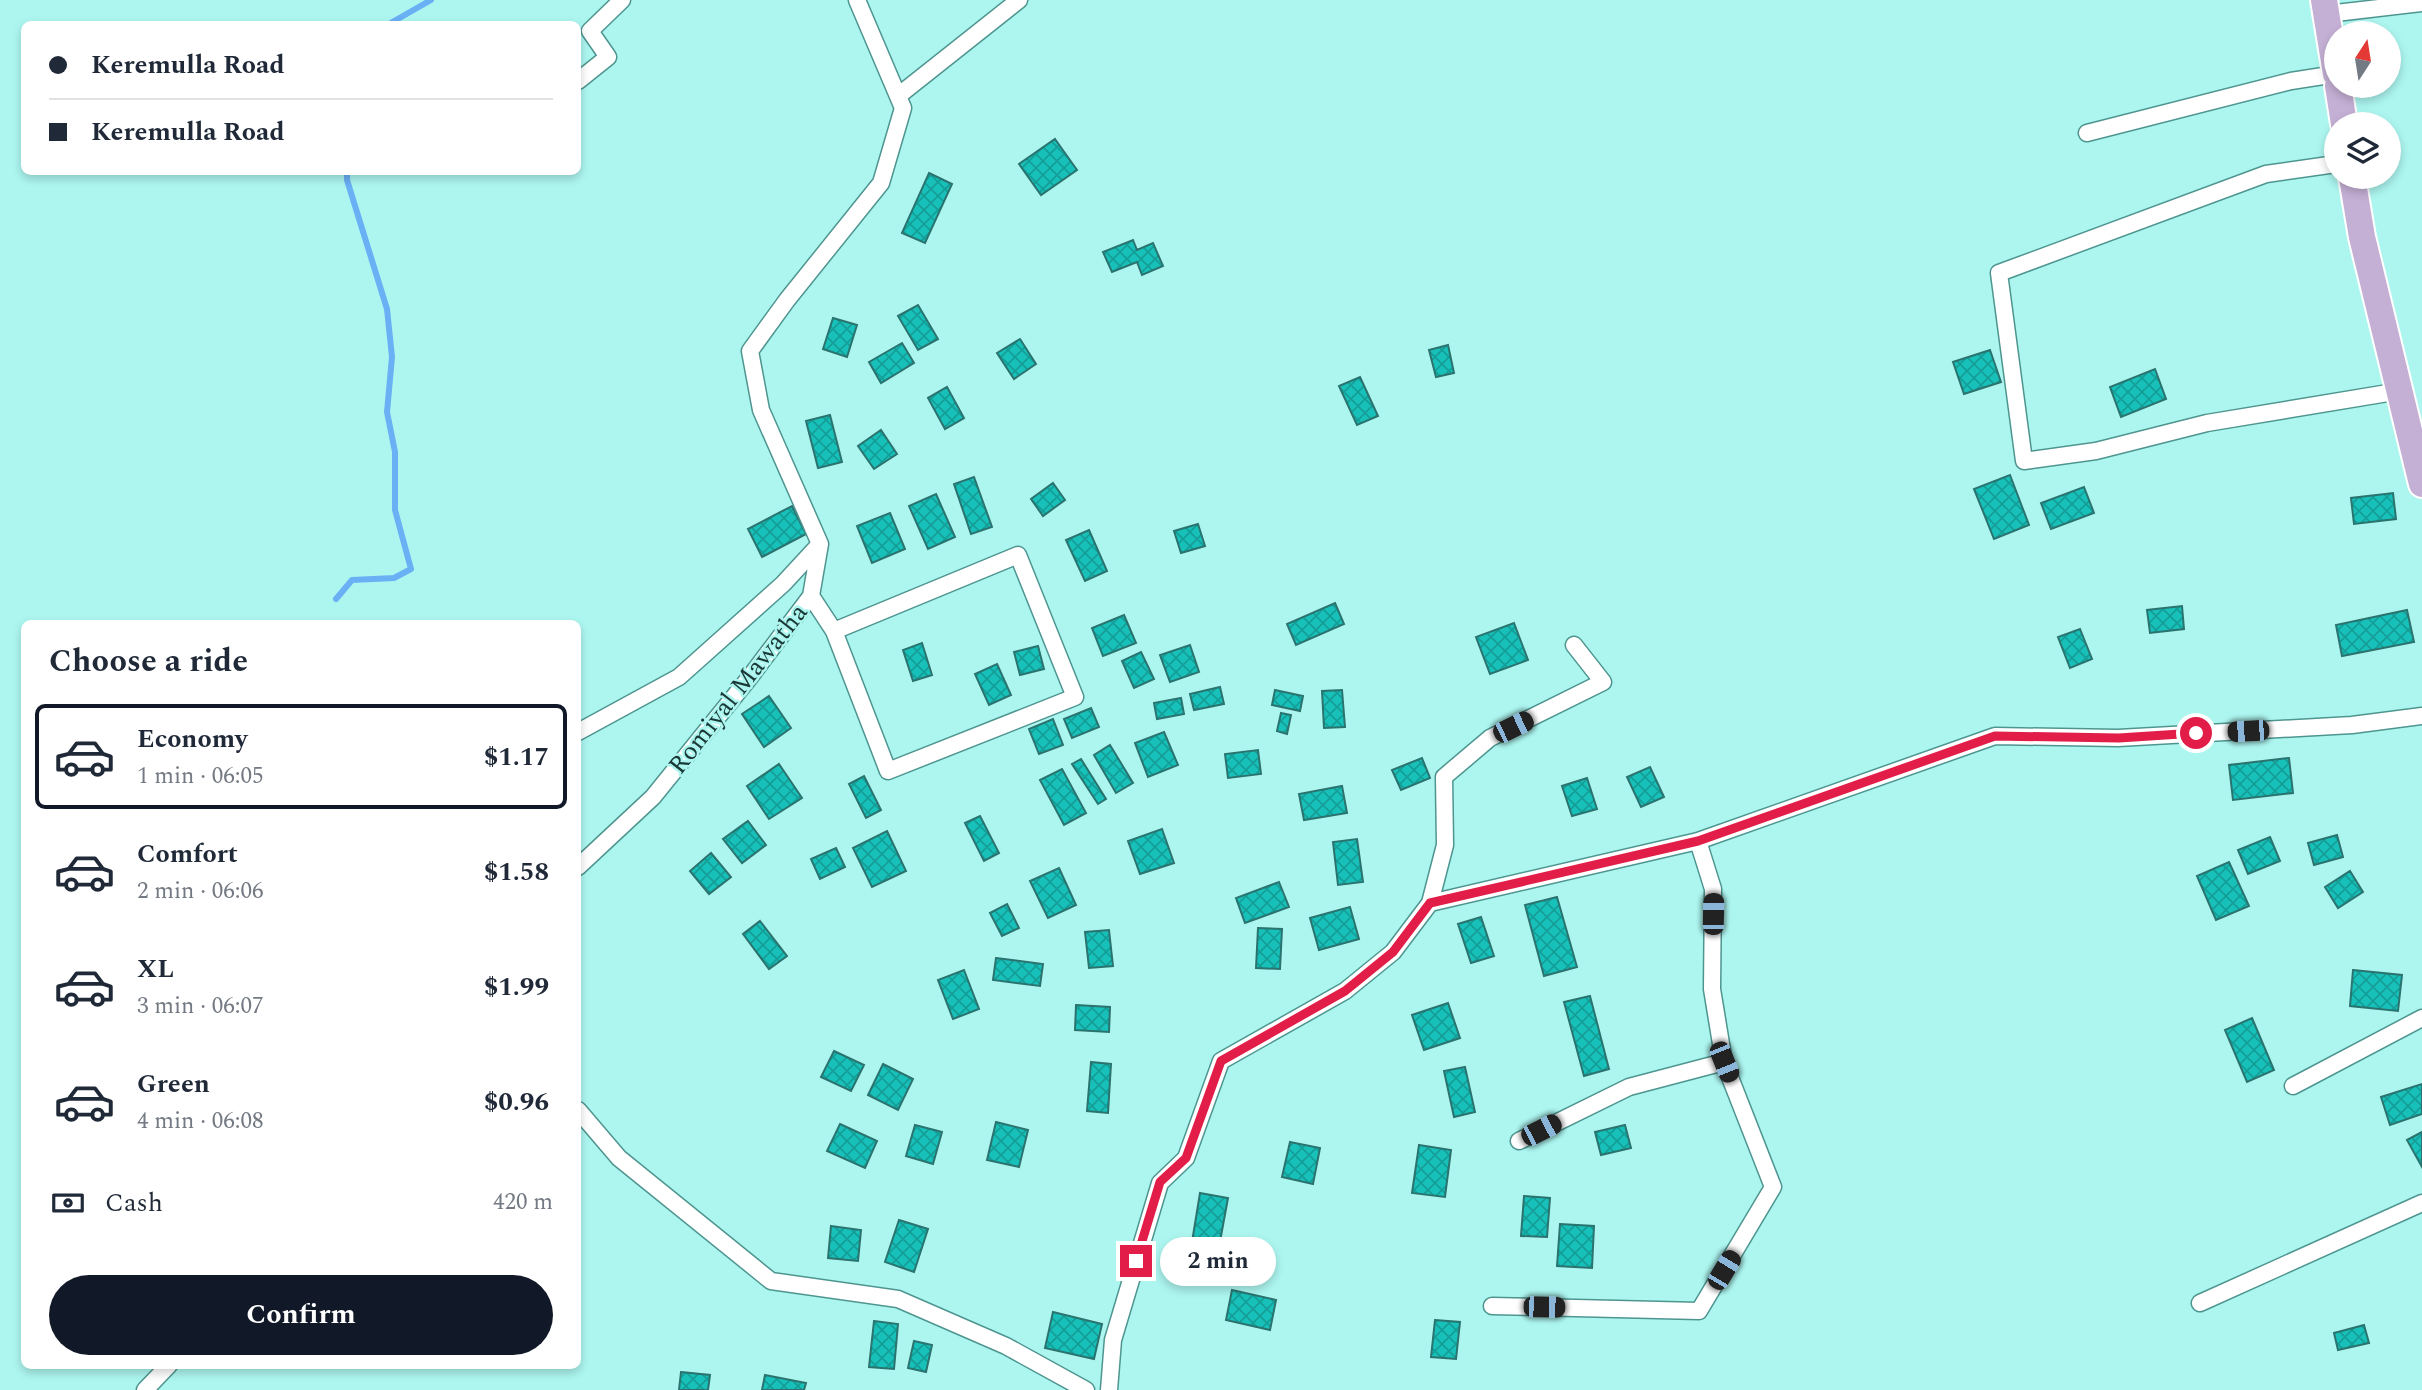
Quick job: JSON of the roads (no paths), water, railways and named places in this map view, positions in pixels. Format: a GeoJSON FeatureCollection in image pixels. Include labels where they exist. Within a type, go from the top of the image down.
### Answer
{"type":"FeatureCollection","features":[{"type":"Feature","properties":{"kind":"main road"},"geometry":{"type":"LineString","coordinates":[[2354,189],[2362,237],[2422,484]]}},
{"type":"Feature","properties":{"kind":"street"},"geometry":{"type":"LineString","coordinates":[[581,78],[608,57],[590,31],[622,0]]}},
{"type":"Feature","properties":{"kind":"street"},"geometry":{"type":"LineString","coordinates":[[581,730],[679,677],[783,584],[820,544],[761,410],[750,351],[787,300],[881,183],[903,108],[857,0]]}},
{"type":"Feature","properties":{"kind":"street"},"geometry":{"type":"LineString","coordinates":[[898,96],[1019,0]]}},
{"type":"Feature","properties":{"kind":"street"},"geometry":{"type":"LineString","coordinates":[[2326,7],[2422,3]]}},
{"type":"Feature","properties":{"kind":"street"},"geometry":{"type":"LineString","coordinates":[[2087,133],[2324,76]]}},
{"type":"Feature","properties":{"kind":"street"},"geometry":{"type":"LineString","coordinates":[[2324,166],[2266,174],[1999,273],[2024,461],[2096,451],[2207,424],[2400,391]]}},
{"type":"Feature","properties":{"kind":"street","name":"Romiyal Mawatha"},"geometry":{"type":"LineString","coordinates":[[581,864],[653,797],[750,677],[811,596],[820,544]]}},
{"type":"Feature","properties":{"kind":"street"},"geometry":{"type":"LineString","coordinates":[[811,596],[834,631],[888,771],[1075,697],[1018,555],[834,631]]}},
{"type":"Feature","properties":{"kind":"street"},"geometry":{"type":"LineString","coordinates":[[1109,1390],[1112,1340],[1160,1182],[1186,1158],[1221,1061],[1345,991],[1393,952],[1430,903],[1444,845],[1444,777],[1490,738],[1603,682],[1574,645]]}},
{"type":"Feature","properties":{"kind":"street"},"geometry":{"type":"LineString","coordinates":[[1430,903],[1698,841],[1995,736],[2119,738],[2351,725],[2422,716]]}},
{"type":"Feature","properties":{"kind":"street"},"geometry":{"type":"LineString","coordinates":[[1492,1306],[1699,1311],[1773,1187],[1724,1062],[1712,989],[1713,889],[1698,841]]}},
{"type":"Feature","properties":{"kind":"street"},"geometry":{"type":"LineString","coordinates":[[2293,1086],[2422,1018]]}},
{"type":"Feature","properties":{"kind":"street"},"geometry":{"type":"LineString","coordinates":[[1519,1141],[1629,1087],[1724,1062]]}},
{"type":"Feature","properties":{"kind":"street"},"geometry":{"type":"LineString","coordinates":[[581,1114],[619,1158],[771,1281],[898,1299],[1006,1346],[1086,1390]]}},
{"type":"Feature","properties":{"kind":"street"},"geometry":{"type":"LineString","coordinates":[[2200,1303],[2422,1203]]}},
{"type":"Feature","properties":{"kind":"street"},"geometry":{"type":"LineString","coordinates":[[145,1390],[165,1369]]}},
{"type":"Feature","properties":{"kind":"waterway"},"geometry":{"type":"LineString","coordinates":[[394,21],[431,0]]}},
{"type":"Feature","properties":{"kind":"waterway"},"geometry":{"type":"LineString","coordinates":[[336,599],[352,580],[394,578],[411,569],[395,510],[395,452],[387,412],[392,357],[387,309],[347,175]]}}]}
